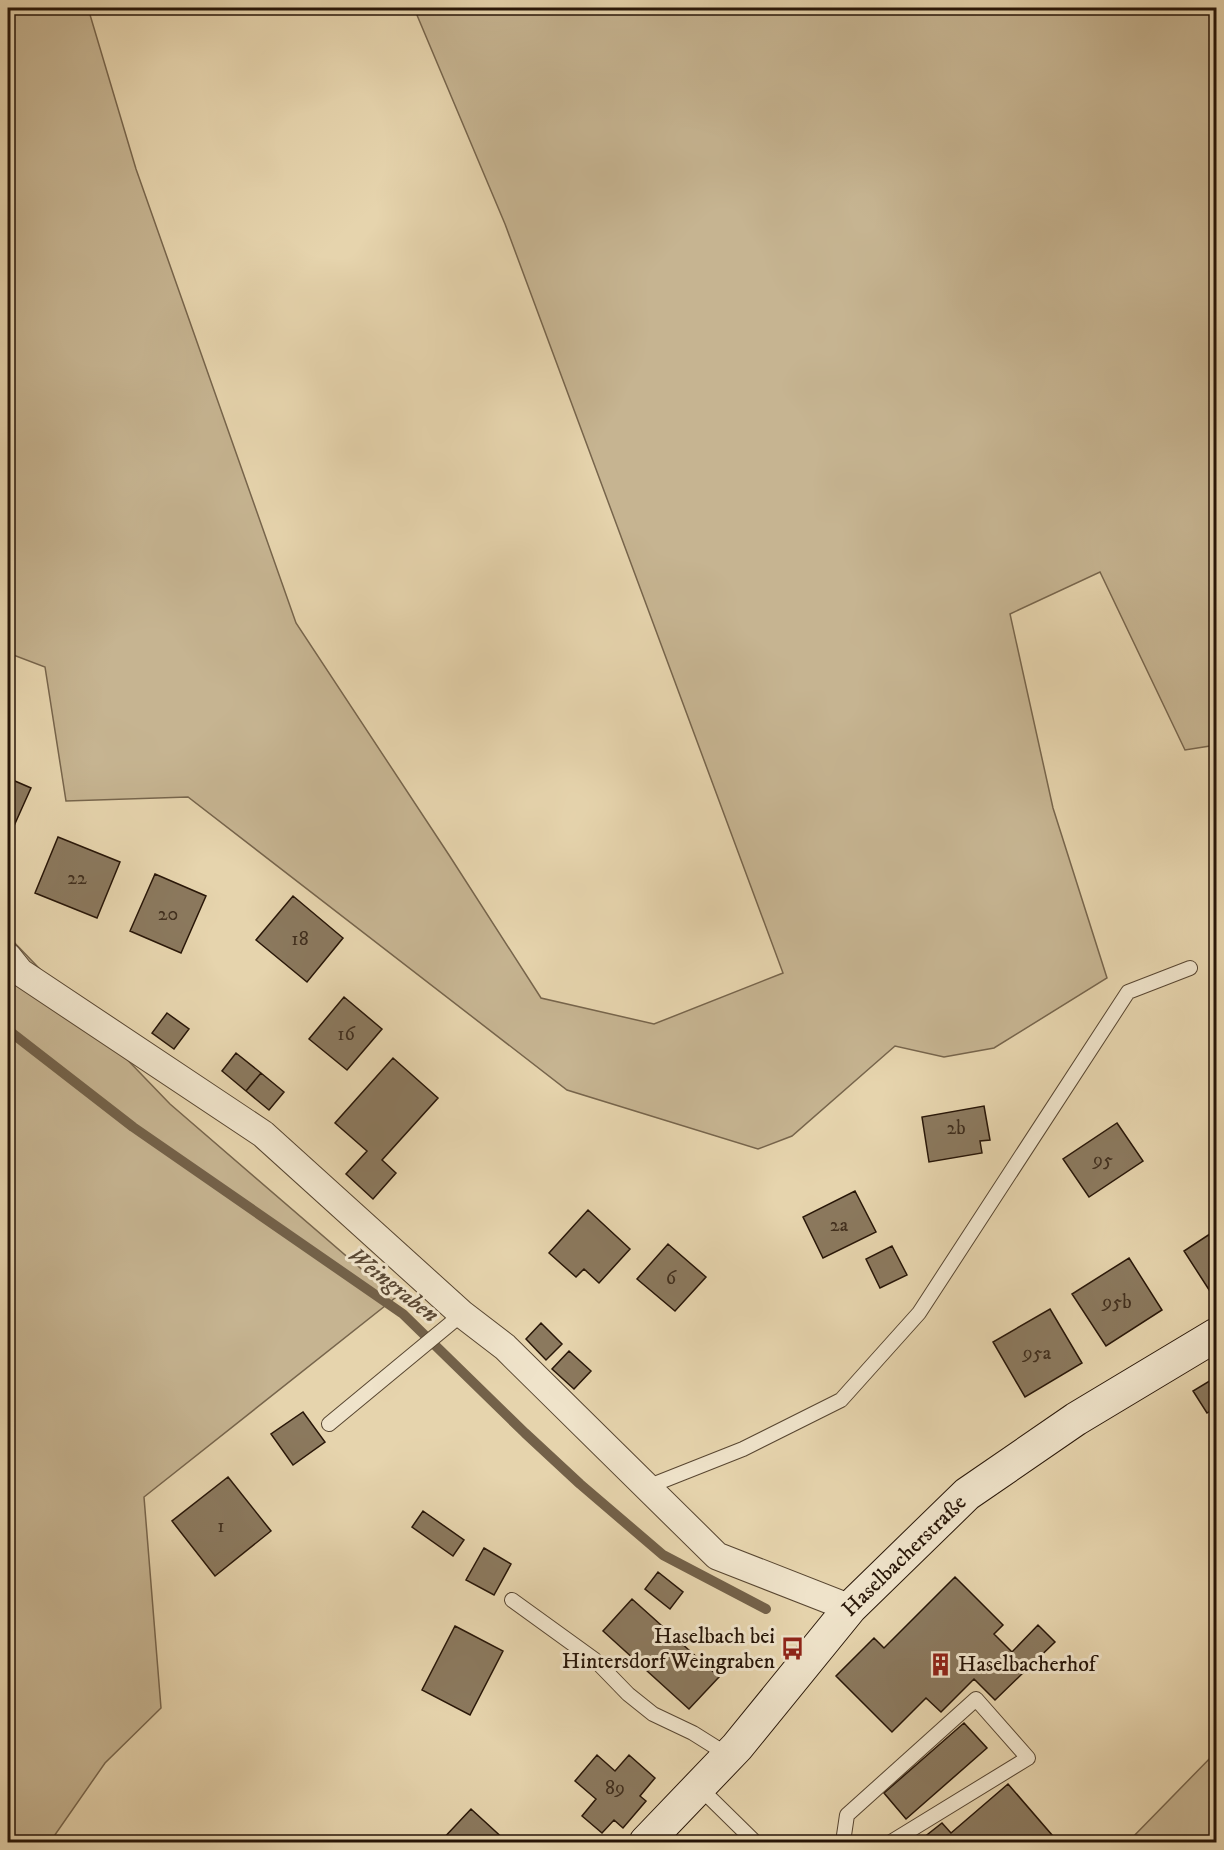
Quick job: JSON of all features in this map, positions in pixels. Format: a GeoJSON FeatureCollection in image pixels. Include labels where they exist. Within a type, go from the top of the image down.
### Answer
{"type":"FeatureCollection","features":[{"type":"Feature","properties":{"kind":"street"},"geometry":{"type":"LineString","coordinates":[[8,957],[20,972],[263,1134],[462,1314],[505,1347],[717,1556],[850,1608]]}},
{"type":"Feature","properties":{"kind":"street","name":"Haselbacherstraße"},"geometry":{"type":"LineString","coordinates":[[646,1842],[728,1756],[850,1608],[967,1494],[1076,1419],[1216,1335]]}},
{"type":"Feature","properties":{"kind":"lane"},"geometry":{"type":"LineString","coordinates":[[647,1487],[743,1449],[841,1400],[919,1313],[1128,992],[1190,968]]}},
{"type":"Feature","properties":{"kind":"lane"},"geometry":{"type":"LineString","coordinates":[[329,1424],[462,1314]]}},
{"type":"Feature","properties":{"kind":"lane"},"geometry":{"type":"LineString","coordinates":[[512,1600],[596,1660],[628,1694],[653,1714],[693,1733],[728,1756]]}},
{"type":"Feature","properties":{"kind":"lane"},"geometry":{"type":"LineString","coordinates":[[843,1842],[847,1815],[976,1699],[1028,1758],[891,1842]]}},
{"type":"Feature","properties":{"kind":"lane"},"geometry":{"type":"LineString","coordinates":[[699,1787],[755,1842]]}},
{"type":"Feature","properties":{"kind":"shaded area"},"geometry":{"type":"Polygon","coordinates":[[[8,8],[88,8],[136,169],[296,623],[541,998],[654,1024],[783,973],[505,224],[414,8],[1216,8],[1216,745],[1185,750],[1100,572],[1010,614],[1053,808],[1107,978],[994,1048],[944,1057],[895,1046],[792,1136],[758,1149],[567,1090],[188,797],[66,801],[45,667],[8,653],[8,8]]]}},
{"type":"Feature","properties":{"kind":"shaded area"},"geometry":{"type":"Polygon","coordinates":[[[8,936],[170,1104],[395,1298],[144,1497],[161,1708],[105,1763],[50,1842],[8,1842],[8,936]]]}},
{"type":"Feature","properties":{"kind":"shaded area"},"geometry":{"type":"Polygon","coordinates":[[[1216,1752],[1216,1842],[1128,1842],[1216,1752]]]}},
{"type":"Feature","properties":{"kind":"building"},"geometry":{"type":"Polygon","coordinates":[[[8,778],[31,788],[9,837],[8,836],[8,778]]]}},
{"type":"Feature","properties":{"kind":"building"},"geometry":{"type":"Polygon","coordinates":[[[58,837],[120,862],[97,918],[35,893],[58,837]]]}},
{"type":"Feature","properties":{"kind":"building"},"geometry":{"type":"Polygon","coordinates":[[[155,874],[206,896],[181,953],[130,931],[155,874]]]}},
{"type":"Feature","properties":{"kind":"building"},"geometry":{"type":"Polygon","coordinates":[[[293,896],[343,938],[307,982],[256,940],[293,896]]]}},
{"type":"Feature","properties":{"kind":"building"},"geometry":{"type":"Polygon","coordinates":[[[344,997],[382,1029],[347,1070],[309,1039],[344,997]]]}},
{"type":"Feature","properties":{"kind":"building"},"geometry":{"type":"Polygon","coordinates":[[[167,1013],[189,1029],[174,1049],[152,1033],[167,1013]]]}},
{"type":"Feature","properties":{"kind":"building"},"geometry":{"type":"Polygon","coordinates":[[[236,1053],[261,1073],[246,1091],[222,1071],[236,1053]]]}},
{"type":"Feature","properties":{"kind":"building"},"geometry":{"type":"Polygon","coordinates":[[[393,1058],[438,1098],[382,1160],[396,1173],[373,1199],[346,1174],[367,1151],[335,1123],[393,1058]]]}},
{"type":"Feature","properties":{"kind":"building"},"geometry":{"type":"Polygon","coordinates":[[[261,1073],[284,1092],[269,1110],[246,1091],[261,1073]]]}},
{"type":"Feature","properties":{"kind":"building"},"geometry":{"type":"Polygon","coordinates":[[[984,1106],[990,1140],[980,1141],[982,1153],[929,1162],[922,1117],[984,1106]]]}},
{"type":"Feature","properties":{"kind":"building"},"geometry":{"type":"Polygon","coordinates":[[[1117,1123],[1143,1161],[1089,1197],[1063,1159],[1117,1123]]]}},
{"type":"Feature","properties":{"kind":"building"},"geometry":{"type":"Polygon","coordinates":[[[855,1191],[876,1232],[823,1258],[803,1217],[855,1191]]]}},
{"type":"Feature","properties":{"kind":"building"},"geometry":{"type":"Polygon","coordinates":[[[588,1210],[630,1249],[599,1283],[584,1269],[576,1277],[549,1253],[588,1210]]]}},
{"type":"Feature","properties":{"kind":"building"},"geometry":{"type":"Polygon","coordinates":[[[1216,1230],[1216,1298],[1215,1299],[1184,1251],[1216,1230]]]}},
{"type":"Feature","properties":{"kind":"building"},"geometry":{"type":"Polygon","coordinates":[[[668,1244],[706,1277],[675,1311],[637,1279],[668,1244]]]}},
{"type":"Feature","properties":{"kind":"building"},"geometry":{"type":"Polygon","coordinates":[[[892,1246],[907,1275],[880,1288],[866,1259],[892,1246]]]}},
{"type":"Feature","properties":{"kind":"building"},"geometry":{"type":"Polygon","coordinates":[[[1129,1258],[1162,1310],[1106,1346],[1072,1294],[1129,1258]]]}},
{"type":"Feature","properties":{"kind":"building"},"geometry":{"type":"Polygon","coordinates":[[[1050,1309],[1082,1363],[1025,1397],[993,1342],[1050,1309]]]}},
{"type":"Feature","properties":{"kind":"building"},"geometry":{"type":"Polygon","coordinates":[[[541,1323],[562,1344],[546,1360],[526,1339],[541,1323]]]}},
{"type":"Feature","properties":{"kind":"building"},"geometry":{"type":"Polygon","coordinates":[[[569,1351],[591,1371],[574,1389],[552,1369],[569,1351]]]}},
{"type":"Feature","properties":{"kind":"building"},"geometry":{"type":"Polygon","coordinates":[[[1216,1377],[1216,1407],[1207,1413],[1193,1391],[1216,1377]]]}},
{"type":"Feature","properties":{"kind":"building"},"geometry":{"type":"Polygon","coordinates":[[[303,1412],[325,1442],[293,1465],[271,1434],[303,1412]]]}},
{"type":"Feature","properties":{"kind":"building"},"geometry":{"type":"Polygon","coordinates":[[[228,1477],[271,1531],[215,1576],[172,1521],[228,1477]]]}},
{"type":"Feature","properties":{"kind":"building"},"geometry":{"type":"Polygon","coordinates":[[[423,1511],[464,1540],[453,1556],[412,1527],[423,1511]]]}},
{"type":"Feature","properties":{"kind":"building"},"geometry":{"type":"Polygon","coordinates":[[[484,1548],[511,1564],[494,1595],[466,1580],[484,1548]]]}},
{"type":"Feature","properties":{"kind":"building"},"geometry":{"type":"Polygon","coordinates":[[[658,1572],[683,1592],[670,1609],[645,1589],[658,1572]]]}},
{"type":"Feature","properties":{"kind":"building","name":"Haselbacherhof"},"geometry":{"type":"Polygon","coordinates":[[[955,1577],[1003,1625],[994,1634],[1012,1652],[1038,1625],[1055,1642],[995,1700],[974,1679],[941,1712],[926,1698],[892,1732],[836,1676],[874,1638],[884,1648],[955,1577]]]}},
{"type":"Feature","properties":{"kind":"building"},"geometry":{"type":"Polygon","coordinates":[[[632,1599],[719,1677],[689,1709],[603,1631],[632,1599]]]}},
{"type":"Feature","properties":{"kind":"building"},"geometry":{"type":"Polygon","coordinates":[[[455,1626],[503,1651],[470,1715],[422,1690],[455,1626]]]}},
{"type":"Feature","properties":{"kind":"building"},"geometry":{"type":"Polygon","coordinates":[[[964,1723],[987,1748],[906,1819],[884,1793],[964,1723]]]}},
{"type":"Feature","properties":{"kind":"building"},"geometry":{"type":"Polygon","coordinates":[[[597,1755],[615,1771],[629,1755],[655,1778],[640,1796],[646,1801],[623,1828],[614,1820],[602,1833],[582,1816],[596,1799],[575,1781],[597,1755]]]}},
{"type":"Feature","properties":{"kind":"building"},"geometry":{"type":"Polygon","coordinates":[[[1008,1784],[1052,1835],[1043,1842],[1013,1842],[1009,1838],[1004,1842],[918,1842],[942,1823],[951,1833],[1008,1784]]]}},
{"type":"Feature","properties":{"kind":"building"},"geometry":{"type":"Polygon","coordinates":[[[471,1809],[507,1842],[440,1842],[471,1809]]]}},
{"type":"Feature","properties":{"kind":"waterway","name":"Weingraben"},"geometry":{"type":"LineString","coordinates":[[8,1030],[133,1127],[403,1314],[580,1484],[663,1555],[766,1609]]}},
{"type":"Feature","properties":{"kind":"place","name":"Haselbach bei Hintersdorf Weingraben"},"geometry":{"type":"Point","coordinates":[793,1649]}},
{"type":"Feature","properties":{"kind":"place","name":"Haselbacherhof"},"geometry":{"type":"Point","coordinates":[940,1664]}}]}
